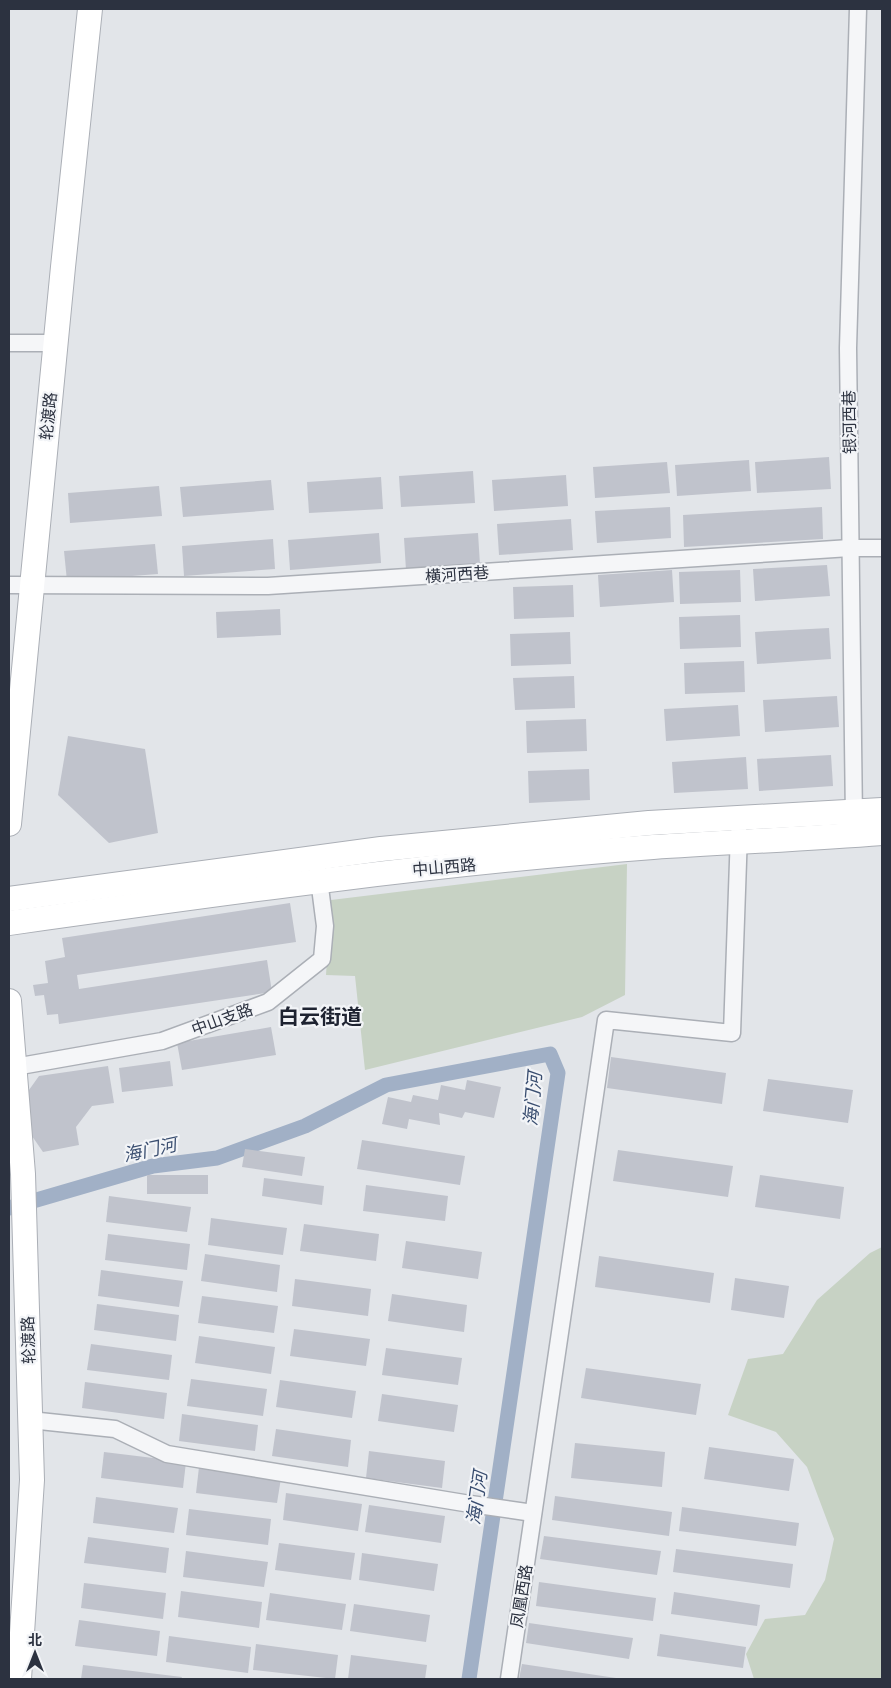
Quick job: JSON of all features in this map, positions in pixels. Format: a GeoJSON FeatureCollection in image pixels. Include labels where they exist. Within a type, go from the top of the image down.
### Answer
{"type":"FeatureCollection","features":[{"type":"Feature","properties":{"kind":"main road","name":"轮渡路"},"geometry":{"type":"LineString","coordinates":[[9,824],[20,585],[55,343],[90,9]]}},
{"type":"Feature","properties":{"kind":"main road","name":"中山西路"},"geometry":{"type":"LineString","coordinates":[[9,923],[399,871],[623,850],[738,842],[854,824],[882,810]]}},
{"type":"Feature","properties":{"kind":"main road","name":"中山西路"},"geometry":{"type":"LineString","coordinates":[[9,899],[381,849],[639,824],[740,818],[854,824],[882,833]]}},
{"type":"Feature","properties":{"kind":"main road","name":"轮渡路"},"geometry":{"type":"LineString","coordinates":[[9,1001],[12,1068],[23,1174],[32,1480],[19,1679]]}},
{"type":"Feature","properties":{"kind":"street","name":"银河西巷"},"geometry":{"type":"LineString","coordinates":[[854,824],[848,348],[858,9]]}},
{"type":"Feature","properties":{"kind":"street"},"geometry":{"type":"LineString","coordinates":[[9,343],[55,343]]}},
{"type":"Feature","properties":{"kind":"street","name":"横河西巷"},"geometry":{"type":"LineString","coordinates":[[20,585],[268,586],[850,548],[882,548]]}},
{"type":"Feature","properties":{"kind":"street"},"geometry":{"type":"LineString","coordinates":[[738,842],[740,818]]}},
{"type":"Feature","properties":{"kind":"street","name":"凤凰西路"},"geometry":{"type":"LineString","coordinates":[[508,1679],[529,1512],[606,1020],[732,1033],[738,842]]}},
{"type":"Feature","properties":{"kind":"street","name":"中山支路"},"geometry":{"type":"LineString","coordinates":[[12,1068],[162,1041],[268,1002],[322,959],[325,926],[316,858]]}},
{"type":"Feature","properties":{"kind":"street"},"geometry":{"type":"LineString","coordinates":[[30,1420],[115,1429],[167,1454],[529,1512]]}},
{"type":"Feature","properties":{"kind":"green space"},"geometry":{"type":"Polygon","coordinates":[[[627,864],[625,995],[582,1017],[365,1070],[355,976],[326,975],[331,900],[627,864]]]}},
{"type":"Feature","properties":{"kind":"green space"},"geometry":{"type":"Polygon","coordinates":[[[882,1247],[882,1679],[754,1679],[746,1654],[765,1619],[805,1615],[825,1580],[834,1539],[807,1467],[776,1432],[728,1415],[748,1359],[783,1354],[817,1300],[870,1253],[882,1247]]]}},
{"type":"Feature","properties":{"kind":"building"},"geometry":{"type":"Polygon","coordinates":[[[829,457],[831,489],[757,493],[755,462],[829,457]]]}},
{"type":"Feature","properties":{"kind":"building"},"geometry":{"type":"Polygon","coordinates":[[[749,460],[751,491],[677,496],[675,465],[749,460]]]}},
{"type":"Feature","properties":{"kind":"building"},"geometry":{"type":"Polygon","coordinates":[[[667,462],[670,493],[595,498],[593,467],[667,462]]]}},
{"type":"Feature","properties":{"kind":"building"},"geometry":{"type":"Polygon","coordinates":[[[473,471],[475,503],[401,507],[399,476],[473,471]]]}},
{"type":"Feature","properties":{"kind":"building"},"geometry":{"type":"Polygon","coordinates":[[[566,475],[568,506],[494,511],[492,480],[566,475]]]}},
{"type":"Feature","properties":{"kind":"building"},"geometry":{"type":"Polygon","coordinates":[[[381,477],[383,509],[309,513],[307,482],[381,477]]]}},
{"type":"Feature","properties":{"kind":"building"},"geometry":{"type":"Polygon","coordinates":[[[271,480],[274,510],[183,517],[180,487],[271,480]]]}},
{"type":"Feature","properties":{"kind":"building"},"geometry":{"type":"Polygon","coordinates":[[[159,486],[162,516],[70,523],[68,493],[159,486]]]}},
{"type":"Feature","properties":{"kind":"building"},"geometry":{"type":"Polygon","coordinates":[[[670,507],[671,538],[597,543],[595,511],[670,507]]]}},
{"type":"Feature","properties":{"kind":"building"},"geometry":{"type":"Polygon","coordinates":[[[822,507],[823,539],[684,547],[683,515],[822,507]]]}},
{"type":"Feature","properties":{"kind":"building"},"geometry":{"type":"Polygon","coordinates":[[[571,519],[573,550],[499,555],[497,524],[571,519]]]}},
{"type":"Feature","properties":{"kind":"building"},"geometry":{"type":"Polygon","coordinates":[[[379,533],[381,563],[290,570],[288,540],[379,533]]]}},
{"type":"Feature","properties":{"kind":"building"},"geometry":{"type":"Polygon","coordinates":[[[478,533],[480,565],[406,570],[404,538],[478,533]]]}},
{"type":"Feature","properties":{"kind":"building"},"geometry":{"type":"Polygon","coordinates":[[[273,539],[275,569],[184,576],[182,546],[273,539]]]}},
{"type":"Feature","properties":{"kind":"building"},"geometry":{"type":"Polygon","coordinates":[[[155,544],[158,574],[67,581],[64,551],[155,544]]]}},
{"type":"Feature","properties":{"kind":"building"},"geometry":{"type":"Polygon","coordinates":[[[827,565],[830,596],[755,601],[753,569],[827,565]]]}},
{"type":"Feature","properties":{"kind":"building"},"geometry":{"type":"Polygon","coordinates":[[[672,570],[674,602],[600,607],[598,575],[672,570]]]}},
{"type":"Feature","properties":{"kind":"building"},"geometry":{"type":"Polygon","coordinates":[[[740,570],[741,602],[680,604],[679,572],[740,570]]]}},
{"type":"Feature","properties":{"kind":"building"},"geometry":{"type":"Polygon","coordinates":[[[573,585],[574,617],[514,619],[513,587],[573,585]]]}},
{"type":"Feature","properties":{"kind":"building"},"geometry":{"type":"Polygon","coordinates":[[[280,609],[281,635],[217,638],[216,612],[280,609]]]}},
{"type":"Feature","properties":{"kind":"building"},"geometry":{"type":"Polygon","coordinates":[[[740,615],[741,647],[680,649],[679,617],[740,615]]]}},
{"type":"Feature","properties":{"kind":"building"},"geometry":{"type":"Polygon","coordinates":[[[829,628],[831,659],[757,664],[755,632],[829,628]]]}},
{"type":"Feature","properties":{"kind":"building"},"geometry":{"type":"Polygon","coordinates":[[[570,632],[571,664],[511,666],[510,634],[570,632]]]}},
{"type":"Feature","properties":{"kind":"building"},"geometry":{"type":"Polygon","coordinates":[[[744,661],[745,692],[685,694],[684,663],[744,661]]]}},
{"type":"Feature","properties":{"kind":"building"},"geometry":{"type":"Polygon","coordinates":[[[574,676],[575,708],[515,710],[513,678],[574,676]]]}},
{"type":"Feature","properties":{"kind":"building"},"geometry":{"type":"Polygon","coordinates":[[[837,696],[839,727],[765,732],[763,700],[837,696]]]}},
{"type":"Feature","properties":{"kind":"building"},"geometry":{"type":"Polygon","coordinates":[[[738,705],[740,736],[666,741],[664,709],[738,705]]]}},
{"type":"Feature","properties":{"kind":"building"},"geometry":{"type":"Polygon","coordinates":[[[586,719],[587,751],[527,753],[526,721],[586,719]]]}},
{"type":"Feature","properties":{"kind":"building"},"geometry":{"type":"Polygon","coordinates":[[[68,736],[145,749],[158,833],[109,843],[58,795],[68,736]]]}},
{"type":"Feature","properties":{"kind":"building"},"geometry":{"type":"Polygon","coordinates":[[[831,755],[833,786],[759,791],[757,759],[831,755]]]}},
{"type":"Feature","properties":{"kind":"building"},"geometry":{"type":"Polygon","coordinates":[[[746,757],[748,789],[674,793],[672,762],[746,757]]]}},
{"type":"Feature","properties":{"kind":"building"},"geometry":{"type":"Polygon","coordinates":[[[589,769],[590,800],[529,803],[528,771],[589,769]]]}},
{"type":"Feature","properties":{"kind":"building"},"geometry":{"type":"Polygon","coordinates":[[[290,903],[296,942],[77,975],[79,989],[267,960],[272,992],[59,1024],[58,1014],[47,1015],[44,995],[35,996],[33,985],[48,983],[45,961],[65,957],[62,938],[290,903]]]}},
{"type":"Feature","properties":{"kind":"building"},"geometry":{"type":"Polygon","coordinates":[[[271,1027],[276,1055],[182,1070],[177,1043],[271,1027]]]}},
{"type":"Feature","properties":{"kind":"building"},"geometry":{"type":"Polygon","coordinates":[[[611,1057],[726,1073],[722,1104],[607,1088],[611,1057]]]}},
{"type":"Feature","properties":{"kind":"building"},"geometry":{"type":"Polygon","coordinates":[[[170,1061],[173,1086],[122,1092],[119,1068],[170,1061]]]}},
{"type":"Feature","properties":{"kind":"building"},"geometry":{"type":"Polygon","coordinates":[[[108,1066],[114,1103],[92,1106],[76,1127],[79,1145],[43,1152],[32,1136],[24,1097],[39,1076],[108,1066]]]}},
{"type":"Feature","properties":{"kind":"building"},"geometry":{"type":"Polygon","coordinates":[[[768,1079],[853,1090],[848,1123],[763,1111],[768,1079]]]}},
{"type":"Feature","properties":{"kind":"building"},"geometry":{"type":"Polygon","coordinates":[[[467,1080],[501,1087],[494,1118],[465,1112],[462,1118],[439,1113],[440,1125],[409,1119],[407,1129],[382,1124],[388,1097],[411,1102],[413,1095],[438,1100],[441,1085],[465,1090],[467,1080]]]}},
{"type":"Feature","properties":{"kind":"building"},"geometry":{"type":"Polygon","coordinates":[[[362,1140],[465,1156],[460,1185],[357,1169],[362,1140]]]}},
{"type":"Feature","properties":{"kind":"building"},"geometry":{"type":"Polygon","coordinates":[[[245,1149],[305,1157],[302,1176],[242,1167],[245,1149]]]}},
{"type":"Feature","properties":{"kind":"building"},"geometry":{"type":"Polygon","coordinates":[[[618,1150],[733,1166],[728,1197],[613,1181],[618,1150]]]}},
{"type":"Feature","properties":{"kind":"building"},"geometry":{"type":"Polygon","coordinates":[[[147,1175],[208,1175],[208,1194],[147,1194],[147,1175]]]}},
{"type":"Feature","properties":{"kind":"building"},"geometry":{"type":"Polygon","coordinates":[[[760,1175],[844,1187],[840,1219],[755,1207],[760,1175]]]}},
{"type":"Feature","properties":{"kind":"building"},"geometry":{"type":"Polygon","coordinates":[[[264,1178],[324,1186],[322,1205],[262,1196],[264,1178]]]}},
{"type":"Feature","properties":{"kind":"building"},"geometry":{"type":"Polygon","coordinates":[[[366,1185],[448,1196],[445,1221],[363,1211],[366,1185]]]}},
{"type":"Feature","properties":{"kind":"building"},"geometry":{"type":"Polygon","coordinates":[[[109,1196],[191,1207],[187,1232],[106,1222],[109,1196]]]}},
{"type":"Feature","properties":{"kind":"building"},"geometry":{"type":"Polygon","coordinates":[[[211,1218],[287,1228],[283,1255],[208,1245],[211,1218]]]}},
{"type":"Feature","properties":{"kind":"building"},"geometry":{"type":"Polygon","coordinates":[[[304,1224],[379,1234],[376,1261],[300,1251],[304,1224]]]}},
{"type":"Feature","properties":{"kind":"building"},"geometry":{"type":"Polygon","coordinates":[[[108,1234],[190,1244],[187,1270],[105,1260],[108,1234]]]}},
{"type":"Feature","properties":{"kind":"building"},"geometry":{"type":"Polygon","coordinates":[[[406,1241],[482,1252],[478,1279],[402,1268],[406,1241]]]}},
{"type":"Feature","properties":{"kind":"building"},"geometry":{"type":"Polygon","coordinates":[[[205,1254],[280,1265],[277,1292],[201,1281],[205,1254]]]}},
{"type":"Feature","properties":{"kind":"building"},"geometry":{"type":"Polygon","coordinates":[[[599,1256],[714,1273],[710,1303],[595,1287],[599,1256]]]}},
{"type":"Feature","properties":{"kind":"building"},"geometry":{"type":"Polygon","coordinates":[[[101,1270],[183,1281],[179,1307],[98,1296],[101,1270]]]}},
{"type":"Feature","properties":{"kind":"building"},"geometry":{"type":"Polygon","coordinates":[[[735,1278],[789,1286],[784,1318],[731,1310],[735,1278]]]}},
{"type":"Feature","properties":{"kind":"building"},"geometry":{"type":"Polygon","coordinates":[[[295,1279],[371,1289],[368,1316],[292,1306],[295,1279]]]}},
{"type":"Feature","properties":{"kind":"building"},"geometry":{"type":"Polygon","coordinates":[[[392,1294],[467,1305],[464,1332],[388,1321],[392,1294]]]}},
{"type":"Feature","properties":{"kind":"building"},"geometry":{"type":"Polygon","coordinates":[[[202,1296],[278,1306],[274,1333],[198,1323],[202,1296]]]}},
{"type":"Feature","properties":{"kind":"building"},"geometry":{"type":"Polygon","coordinates":[[[97,1304],[179,1315],[176,1341],[94,1330],[97,1304]]]}},
{"type":"Feature","properties":{"kind":"building"},"geometry":{"type":"Polygon","coordinates":[[[294,1329],[370,1339],[366,1366],[290,1356],[294,1329]]]}},
{"type":"Feature","properties":{"kind":"building"},"geometry":{"type":"Polygon","coordinates":[[[199,1336],[275,1347],[271,1374],[195,1363],[199,1336]]]}},
{"type":"Feature","properties":{"kind":"building"},"geometry":{"type":"Polygon","coordinates":[[[91,1344],[172,1355],[169,1380],[87,1370],[91,1344]]]}},
{"type":"Feature","properties":{"kind":"building"},"geometry":{"type":"Polygon","coordinates":[[[386,1348],[462,1358],[458,1385],[382,1375],[386,1348]]]}},
{"type":"Feature","properties":{"kind":"building"},"geometry":{"type":"Polygon","coordinates":[[[586,1368],[701,1384],[696,1415],[581,1398],[586,1368]]]}},
{"type":"Feature","properties":{"kind":"building"},"geometry":{"type":"Polygon","coordinates":[[[191,1379],[267,1389],[263,1416],[187,1406],[191,1379]]]}},
{"type":"Feature","properties":{"kind":"building"},"geometry":{"type":"Polygon","coordinates":[[[280,1380],[356,1391],[352,1418],[276,1407],[280,1380]]]}},
{"type":"Feature","properties":{"kind":"building"},"geometry":{"type":"Polygon","coordinates":[[[85,1382],[167,1393],[164,1419],[82,1408],[85,1382]]]}},
{"type":"Feature","properties":{"kind":"building"},"geometry":{"type":"Polygon","coordinates":[[[382,1394],[458,1405],[454,1432],[378,1421],[382,1394]]]}},
{"type":"Feature","properties":{"kind":"building"},"geometry":{"type":"Polygon","coordinates":[[[182,1414],[258,1425],[255,1451],[179,1441],[182,1414]]]}},
{"type":"Feature","properties":{"kind":"building"},"geometry":{"type":"Polygon","coordinates":[[[276,1429],[351,1440],[348,1467],[272,1456],[276,1429]]]}},
{"type":"Feature","properties":{"kind":"building"},"geometry":{"type":"Polygon","coordinates":[[[575,1443],[665,1452],[662,1487],[571,1478],[575,1443]]]}},
{"type":"Feature","properties":{"kind":"building"},"geometry":{"type":"Polygon","coordinates":[[[709,1447],[794,1459],[789,1491],[704,1479],[709,1447]]]}},
{"type":"Feature","properties":{"kind":"building"},"geometry":{"type":"Polygon","coordinates":[[[369,1451],[445,1461],[442,1488],[366,1478],[369,1451]]]}},
{"type":"Feature","properties":{"kind":"building"},"geometry":{"type":"Polygon","coordinates":[[[104,1452],[186,1462],[183,1488],[101,1478],[104,1452]]]}},
{"type":"Feature","properties":{"kind":"building"},"geometry":{"type":"Polygon","coordinates":[[[199,1467],[281,1478],[277,1503],[196,1493],[199,1467]]]}},
{"type":"Feature","properties":{"kind":"building"},"geometry":{"type":"Polygon","coordinates":[[[286,1493],[362,1504],[358,1531],[283,1520],[286,1493]]]}},
{"type":"Feature","properties":{"kind":"building"},"geometry":{"type":"Polygon","coordinates":[[[555,1496],[672,1512],[669,1536],[552,1520],[555,1496]]]}},
{"type":"Feature","properties":{"kind":"building"},"geometry":{"type":"Polygon","coordinates":[[[96,1497],[178,1508],[174,1533],[93,1523],[96,1497]]]}},
{"type":"Feature","properties":{"kind":"building"},"geometry":{"type":"Polygon","coordinates":[[[369,1505],[445,1516],[441,1543],[365,1532],[369,1505]]]}},
{"type":"Feature","properties":{"kind":"building"},"geometry":{"type":"Polygon","coordinates":[[[682,1507],[799,1523],[796,1546],[679,1531],[682,1507]]]}},
{"type":"Feature","properties":{"kind":"building"},"geometry":{"type":"Polygon","coordinates":[[[189,1509],[271,1519],[268,1545],[186,1535],[189,1509]]]}},
{"type":"Feature","properties":{"kind":"building"},"geometry":{"type":"Polygon","coordinates":[[[544,1536],[661,1551],[657,1575],[540,1559],[544,1536]]]}},
{"type":"Feature","properties":{"kind":"building"},"geometry":{"type":"Polygon","coordinates":[[[88,1537],[169,1548],[166,1573],[84,1563],[88,1537]]]}},
{"type":"Feature","properties":{"kind":"building"},"geometry":{"type":"Polygon","coordinates":[[[279,1543],[355,1553],[351,1580],[275,1570],[279,1543]]]}},
{"type":"Feature","properties":{"kind":"building"},"geometry":{"type":"Polygon","coordinates":[[[676,1549],[793,1564],[790,1588],[673,1572],[676,1549]]]}},
{"type":"Feature","properties":{"kind":"building"},"geometry":{"type":"Polygon","coordinates":[[[186,1551],[268,1562],[264,1587],[183,1577],[186,1551]]]}},
{"type":"Feature","properties":{"kind":"building"},"geometry":{"type":"Polygon","coordinates":[[[362,1553],[438,1564],[434,1591],[359,1580],[362,1553]]]}},
{"type":"Feature","properties":{"kind":"building"},"geometry":{"type":"Polygon","coordinates":[[[539,1582],[656,1598],[653,1621],[536,1606],[539,1582]]]}},
{"type":"Feature","properties":{"kind":"building"},"geometry":{"type":"Polygon","coordinates":[[[84,1583],[166,1593],[163,1619],[81,1608],[84,1583]]]}},
{"type":"Feature","properties":{"kind":"building"},"geometry":{"type":"Polygon","coordinates":[[[181,1591],[262,1602],[259,1628],[178,1617],[181,1591]]]}},
{"type":"Feature","properties":{"kind":"building"},"geometry":{"type":"Polygon","coordinates":[[[674,1592],[760,1605],[757,1626],[671,1614],[674,1592]]]}},
{"type":"Feature","properties":{"kind":"building"},"geometry":{"type":"Polygon","coordinates":[[[270,1593],[346,1604],[342,1630],[266,1620],[270,1593]]]}},
{"type":"Feature","properties":{"kind":"building"},"geometry":{"type":"Polygon","coordinates":[[[354,1604],[430,1615],[426,1642],[350,1631],[354,1604]]]}},
{"type":"Feature","properties":{"kind":"building"},"geometry":{"type":"Polygon","coordinates":[[[79,1620],[160,1631],[157,1656],[75,1646],[79,1620]]]}},
{"type":"Feature","properties":{"kind":"building"},"geometry":{"type":"Polygon","coordinates":[[[529,1623],[633,1638],[629,1659],[526,1643],[529,1623]]]}},
{"type":"Feature","properties":{"kind":"building"},"geometry":{"type":"Polygon","coordinates":[[[660,1634],[746,1647],[743,1668],[657,1656],[660,1634]]]}},
{"type":"Feature","properties":{"kind":"building"},"geometry":{"type":"Polygon","coordinates":[[[169,1636],[251,1647],[248,1673],[166,1662],[169,1636]]]}},
{"type":"Feature","properties":{"kind":"building"},"geometry":{"type":"Polygon","coordinates":[[[256,1644],[338,1655],[335,1679],[253,1670],[256,1644]]]}},
{"type":"Feature","properties":{"kind":"building"},"geometry":{"type":"Polygon","coordinates":[[[351,1655],[427,1665],[425,1679],[348,1679],[351,1655]]]}},
{"type":"Feature","properties":{"kind":"building"},"geometry":{"type":"Polygon","coordinates":[[[522,1664],[616,1678],[616,1679],[519,1679],[522,1664]]]}},
{"type":"Feature","properties":{"kind":"building"},"geometry":{"type":"Polygon","coordinates":[[[83,1665],[182,1677],[181,1679],[81,1679],[83,1665]]]}},
{"type":"Feature","properties":{"kind":"waterway","name":"海门河"},"geometry":{"type":"LineString","coordinates":[[9,1208],[153,1166],[217,1158],[305,1126],[386,1085],[550,1054],[558,1073],[469,1679]]}},
{"type":"Feature","properties":{"kind":"district","name":"白云街道"},"geometry":{"type":"Point","coordinates":[320,1017]}}]}
